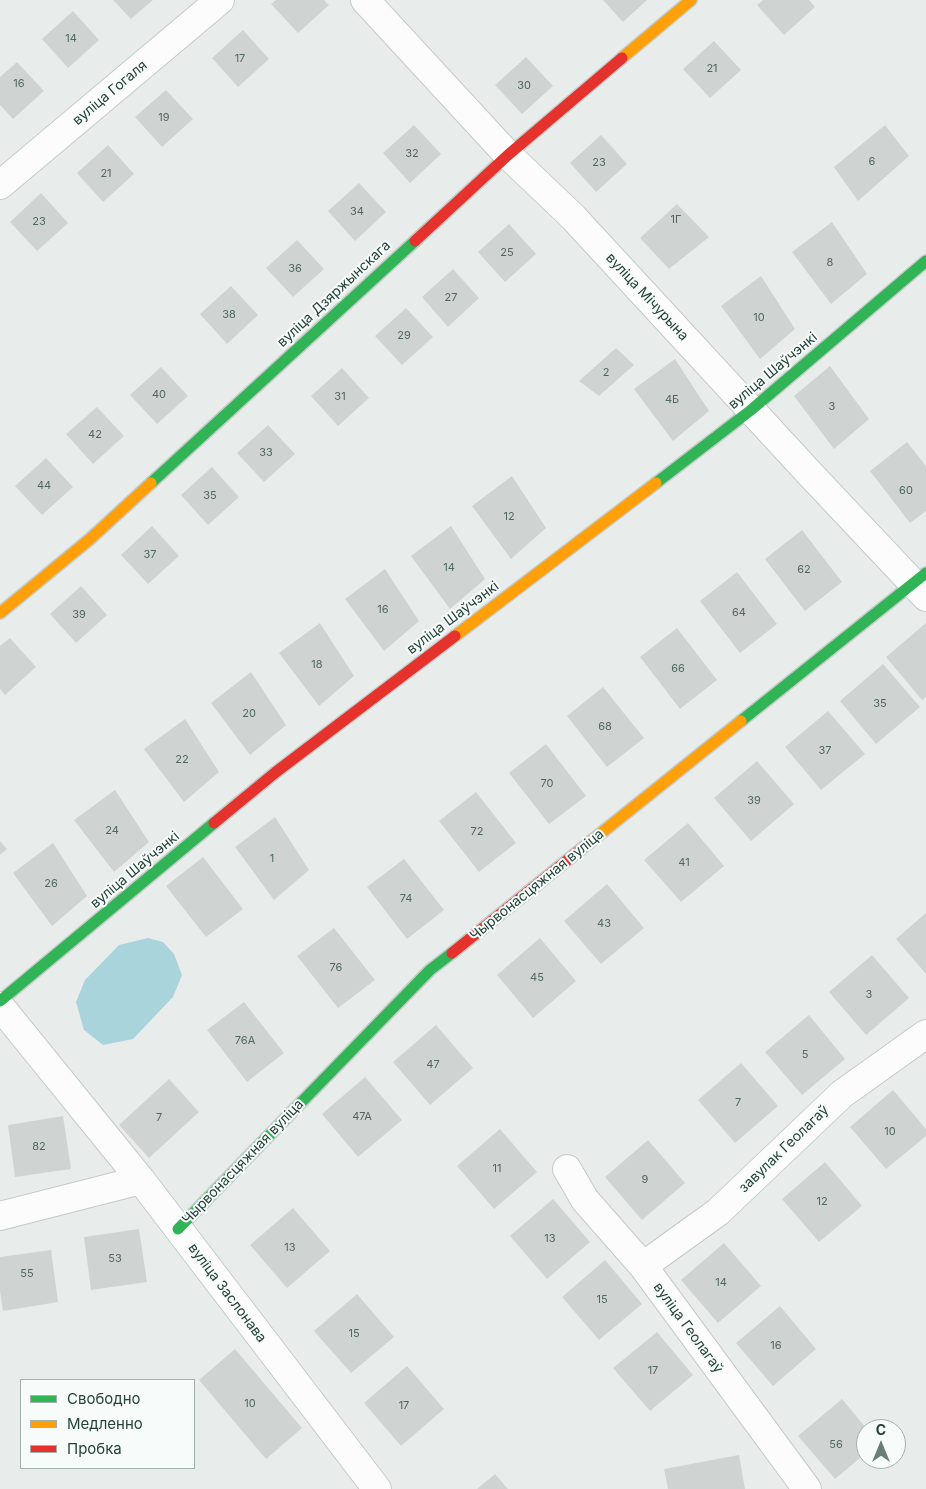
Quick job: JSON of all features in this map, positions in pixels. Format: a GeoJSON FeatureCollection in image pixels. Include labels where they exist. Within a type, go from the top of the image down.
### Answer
{"type":"FeatureCollection","features":[{"type":"Feature","properties":{"kind":"street","name":"вуліца Гогаля"},"geometry":{"type":"LineString","coordinates":[[0,185],[220,0]]}},
{"type":"Feature","properties":{"kind":"street","name":"вуліца Мічурына"},"geometry":{"type":"LineString","coordinates":[[365,0],[508,155],[573,217],[751,410],[922,585]]}},
{"type":"Feature","properties":{"kind":"street","name":"вуліца Дзяржынскага"},"geometry":{"type":"LineString","coordinates":[[0,613],[90,540],[508,155],[691,0]]}},
{"type":"Feature","properties":{"kind":"street","name":"вуліца Шаўчэнкі"},"geometry":{"type":"LineString","coordinates":[[0,1001],[276,772],[751,410],[926,261]]}},
{"type":"Feature","properties":{"kind":"street","name":"Чырвонасцяжная вуліца"},"geometry":{"type":"LineString","coordinates":[[178,1229],[430,970],[922,585]]}},
{"type":"Feature","properties":{"kind":"street","name":"вуліца Заслонава"},"geometry":{"type":"LineString","coordinates":[[0,1006],[141,1180],[378,1489]]}},
{"type":"Feature","properties":{"kind":"street","name":"завулак Геолагаў"},"geometry":{"type":"LineString","coordinates":[[643,1266],[718,1212],[842,1094],[926,1034]]}},
{"type":"Feature","properties":{"kind":"street","name":"вуліца Геолагаў"},"geometry":{"type":"LineString","coordinates":[[567,1169],[585,1200],[643,1266],[807,1489]]}},
{"type":"Feature","properties":{"kind":"street"},"geometry":{"type":"LineString","coordinates":[[0,1216],[141,1180]]}},
{"type":"Feature","properties":{"kind":"water"},"geometry":{"type":"Polygon","coordinates":[[[148,938],[163,942],[174,954],[182,975],[173,997],[133,1039],[103,1045],[84,1030],[76,1002],[85,980],[119,945],[148,938]]]}},
{"type":"Feature","properties":{"kind":"building"},"geometry":{"type":"Polygon","coordinates":[[[113,0],[153,0],[131,19],[113,0]]]}},
{"type":"Feature","properties":{"kind":"building"},"geometry":{"type":"Polygon","coordinates":[[[276,0],[324,0],[329,5],[298,33],[271,4],[276,0]]]}},
{"type":"Feature","properties":{"kind":"building"},"geometry":{"type":"Polygon","coordinates":[[[603,0],[647,0],[623,22],[603,0]]]}},
{"type":"Feature","properties":{"kind":"building"},"geometry":{"type":"Polygon","coordinates":[[[763,0],[809,0],[815,7],[784,35],[757,5],[763,0]]]}},
{"type":"Feature","properties":{"kind":"building"},"geometry":{"type":"Polygon","coordinates":[[[73,11],[99,40],[68,68],[42,39],[73,11]]]}},
{"type":"Feature","properties":{"kind":"building"},"geometry":{"type":"Polygon","coordinates":[[[243,30],[269,59],[238,87],[212,58],[243,30]]]}},
{"type":"Feature","properties":{"kind":"building"},"geometry":{"type":"Polygon","coordinates":[[[714,41],[741,70],[710,98],[683,69],[714,41]]]}},
{"type":"Feature","properties":{"kind":"building"},"geometry":{"type":"Polygon","coordinates":[[[526,57],[553,86],[522,114],[495,85],[526,57]]]}},
{"type":"Feature","properties":{"kind":"building"},"geometry":{"type":"Polygon","coordinates":[[[17,62],[44,91],[13,119],[0,105],[0,77],[17,62]]]}},
{"type":"Feature","properties":{"kind":"building"},"geometry":{"type":"Polygon","coordinates":[[[166,90],[193,119],[162,147],[135,117],[166,90]]]}},
{"type":"Feature","properties":{"kind":"building"},"geometry":{"type":"Polygon","coordinates":[[[414,125],[441,154],[410,183],[383,153],[414,125]]]}},
{"type":"Feature","properties":{"kind":"building"},"geometry":{"type":"Polygon","coordinates":[[[885,125],[909,156],[858,201],[834,167],[885,125]]]}},
{"type":"Feature","properties":{"kind":"building"},"geometry":{"type":"Polygon","coordinates":[[[601,135],[627,164],[596,192],[570,163],[601,135]]]}},
{"type":"Feature","properties":{"kind":"building"},"geometry":{"type":"Polygon","coordinates":[[[108,145],[134,174],[103,202],[77,173],[108,145]]]}},
{"type":"Feature","properties":{"kind":"building"},"geometry":{"type":"Polygon","coordinates":[[[359,183],[386,212],[355,241],[328,211],[359,183]]]}},
{"type":"Feature","properties":{"kind":"building"},"geometry":{"type":"Polygon","coordinates":[[[41,193],[68,223],[37,251],[10,222],[41,193]]]}},
{"type":"Feature","properties":{"kind":"building"},"geometry":{"type":"Polygon","coordinates":[[[677,204],[709,237],[669,269],[640,238],[677,204]]]}},
{"type":"Feature","properties":{"kind":"building"},"geometry":{"type":"Polygon","coordinates":[[[832,222],[867,274],[831,304],[792,252],[832,222]]]}},
{"type":"Feature","properties":{"kind":"building"},"geometry":{"type":"Polygon","coordinates":[[[509,224],[536,254],[505,282],[478,252],[509,224]]]}},
{"type":"Feature","properties":{"kind":"building"},"geometry":{"type":"Polygon","coordinates":[[[297,240],[324,269],[293,297],[266,268],[297,240]]]}},
{"type":"Feature","properties":{"kind":"building"},"geometry":{"type":"Polygon","coordinates":[[[453,269],[479,298],[448,327],[422,297],[453,269]]]}},
{"type":"Feature","properties":{"kind":"building"},"geometry":{"type":"Polygon","coordinates":[[[761,276],[795,329],[760,359],[721,306],[761,276]]]}},
{"type":"Feature","properties":{"kind":"building"},"geometry":{"type":"Polygon","coordinates":[[[231,286],[258,315],[227,344],[200,314],[231,286]]]}},
{"type":"Feature","properties":{"kind":"building"},"geometry":{"type":"Polygon","coordinates":[[[406,308],[433,337],[402,365],[375,336],[406,308]]]}},
{"type":"Feature","properties":{"kind":"building"},"geometry":{"type":"Polygon","coordinates":[[[616,348],[634,365],[599,396],[579,381],[616,348]]]}},
{"type":"Feature","properties":{"kind":"building"},"geometry":{"type":"Polygon","coordinates":[[[675,359],[709,411],[673,441],[634,389],[675,359]]]}},
{"type":"Feature","properties":{"kind":"building"},"geometry":{"type":"Polygon","coordinates":[[[830,366],[869,419],[834,449],[794,396],[830,366]]]}},
{"type":"Feature","properties":{"kind":"building"},"geometry":{"type":"Polygon","coordinates":[[[161,367],[188,396],[157,424],[130,395],[161,367]]]}},
{"type":"Feature","properties":{"kind":"building"},"geometry":{"type":"Polygon","coordinates":[[[342,368],[369,398],[338,426],[311,396],[342,368]]]}},
{"type":"Feature","properties":{"kind":"building"},"geometry":{"type":"Polygon","coordinates":[[[97,407],[124,436],[93,464],[66,434],[97,407]]]}},
{"type":"Feature","properties":{"kind":"building"},"geometry":{"type":"Polygon","coordinates":[[[268,425],[295,454],[264,482],[237,453],[268,425]]]}},
{"type":"Feature","properties":{"kind":"building"},"geometry":{"type":"Polygon","coordinates":[[[907,442],[926,466],[926,511],[910,523],[870,471],[907,442]]]}},
{"type":"Feature","properties":{"kind":"building"},"geometry":{"type":"Polygon","coordinates":[[[46,458],[73,487],[42,515],[15,486],[46,458]]]}},
{"type":"Feature","properties":{"kind":"building"},"geometry":{"type":"Polygon","coordinates":[[[212,467],[239,497],[208,525],[181,495],[212,467]]]}},
{"type":"Feature","properties":{"kind":"building"},"geometry":{"type":"Polygon","coordinates":[[[512,476],[546,528],[511,559],[472,506],[512,476]]]}},
{"type":"Feature","properties":{"kind":"building"},"geometry":{"type":"Polygon","coordinates":[[[152,526],[179,556],[148,584],[121,555],[152,526]]]}},
{"type":"Feature","properties":{"kind":"building"},"geometry":{"type":"Polygon","coordinates":[[[451,526],[485,579],[450,609],[411,556],[451,526]]]}},
{"type":"Feature","properties":{"kind":"building"},"geometry":{"type":"Polygon","coordinates":[[[802,530],[842,582],[805,611],[765,559],[802,530]]]}},
{"type":"Feature","properties":{"kind":"building"},"geometry":{"type":"Polygon","coordinates":[[[385,569],[419,621],[384,651],[345,599],[385,569]]]}},
{"type":"Feature","properties":{"kind":"building"},"geometry":{"type":"Polygon","coordinates":[[[737,572],[777,624],[740,653],[700,601],[737,572]]]}},
{"type":"Feature","properties":{"kind":"building"},"geometry":{"type":"Polygon","coordinates":[[[81,586],[107,615],[76,643],[50,614],[81,586]]]}},
{"type":"Feature","properties":{"kind":"building"},"geometry":{"type":"Polygon","coordinates":[[[320,623],[354,676],[319,706],[279,653],[320,623]]]}},
{"type":"Feature","properties":{"kind":"building"},"geometry":{"type":"Polygon","coordinates":[[[926,623],[926,697],[922,700],[886,657],[926,623]]]}},
{"type":"Feature","properties":{"kind":"building"},"geometry":{"type":"Polygon","coordinates":[[[677,628],[717,680],[680,709],[640,657],[677,628]]]}},
{"type":"Feature","properties":{"kind":"building"},"geometry":{"type":"Polygon","coordinates":[[[10,638],[36,667],[5,695],[0,689],[0,646],[10,638]]]}},
{"type":"Feature","properties":{"kind":"building"},"geometry":{"type":"Polygon","coordinates":[[[883,664],[920,707],[876,744],[840,701],[883,664]]]}},
{"type":"Feature","properties":{"kind":"building"},"geometry":{"type":"Polygon","coordinates":[[[251,672],[286,725],[250,755],[211,703],[251,672]]]}},
{"type":"Feature","properties":{"kind":"building"},"geometry":{"type":"Polygon","coordinates":[[[603,687],[644,738],[607,767],[567,716],[603,687]]]}},
{"type":"Feature","properties":{"kind":"building"},"geometry":{"type":"Polygon","coordinates":[[[828,711],[865,754],[821,790],[785,747],[828,711]]]}},
{"type":"Feature","properties":{"kind":"building"},"geometry":{"type":"Polygon","coordinates":[[[185,719],[219,772],[184,802],[144,749],[185,719]]]}},
{"type":"Feature","properties":{"kind":"building"},"geometry":{"type":"Polygon","coordinates":[[[546,744],[586,796],[549,824],[509,773],[546,744]]]}},
{"type":"Feature","properties":{"kind":"building"},"geometry":{"type":"Polygon","coordinates":[[[757,761],[794,804],[751,841],[714,798],[757,761]]]}},
{"type":"Feature","properties":{"kind":"building"},"geometry":{"type":"Polygon","coordinates":[[[115,790],[149,842],[114,872],[74,820],[115,790]]]}},
{"type":"Feature","properties":{"kind":"building"},"geometry":{"type":"Polygon","coordinates":[[[476,792],[516,843],[479,872],[439,821],[476,792]]]}},
{"type":"Feature","properties":{"kind":"building"},"geometry":{"type":"Polygon","coordinates":[[[275,817],[309,870],[274,900],[235,847],[275,817]]]}},
{"type":"Feature","properties":{"kind":"building"},"geometry":{"type":"Polygon","coordinates":[[[688,823],[724,866],[681,902],[644,860],[688,823]]]}},
{"type":"Feature","properties":{"kind":"building"},"geometry":{"type":"Polygon","coordinates":[[[0,841],[7,849],[0,855],[0,841]]]}},
{"type":"Feature","properties":{"kind":"building"},"geometry":{"type":"Polygon","coordinates":[[[53,843],[87,896],[52,926],[13,873],[53,843]]]}},
{"type":"Feature","properties":{"kind":"building"},"geometry":{"type":"Polygon","coordinates":[[[203,857],[243,909],[206,937],[166,886],[203,857]]]}},
{"type":"Feature","properties":{"kind":"building"},"geometry":{"type":"Polygon","coordinates":[[[404,859],[444,910],[407,939],[367,887],[404,859]]]}},
{"type":"Feature","properties":{"kind":"building"},"geometry":{"type":"Polygon","coordinates":[[[607,884],[644,928],[601,964],[564,921],[607,884]]]}},
{"type":"Feature","properties":{"kind":"building"},"geometry":{"type":"Polygon","coordinates":[[[926,913],[926,974],[896,939],[926,913]]]}},
{"type":"Feature","properties":{"kind":"building"},"geometry":{"type":"Polygon","coordinates":[[[334,928],[375,980],[338,1008],[297,956],[334,928]]]}},
{"type":"Feature","properties":{"kind":"building"},"geometry":{"type":"Polygon","coordinates":[[[540,938],[576,981],[533,1018],[497,975],[540,938]]]}},
{"type":"Feature","properties":{"kind":"building"},"geometry":{"type":"Polygon","coordinates":[[[872,955],[909,998],[866,1035],[829,992],[872,955]]]}},
{"type":"Feature","properties":{"kind":"building"},"geometry":{"type":"Polygon","coordinates":[[[244,1002],[284,1053],[247,1082],[207,1030],[244,1002]]]}},
{"type":"Feature","properties":{"kind":"building"},"geometry":{"type":"Polygon","coordinates":[[[809,1015],[845,1059],[802,1095],[765,1052],[809,1015]]]}},
{"type":"Feature","properties":{"kind":"building"},"geometry":{"type":"Polygon","coordinates":[[[436,1025],[473,1068],[430,1105],[393,1062],[436,1025]]]}},
{"type":"Feature","properties":{"kind":"building"},"geometry":{"type":"Polygon","coordinates":[[[741,1063],[778,1106],[735,1143],[698,1100],[741,1063]]]}},
{"type":"Feature","properties":{"kind":"building"},"geometry":{"type":"Polygon","coordinates":[[[365,1077],[402,1120],[358,1157],[322,1114],[365,1077]]]}},
{"type":"Feature","properties":{"kind":"building"},"geometry":{"type":"Polygon","coordinates":[[[169,1079],[199,1112],[149,1158],[119,1125],[169,1079]]]}},
{"type":"Feature","properties":{"kind":"building"},"geometry":{"type":"Polygon","coordinates":[[[893,1090],[926,1129],[926,1136],[886,1169],[850,1127],[893,1090]]]}},
{"type":"Feature","properties":{"kind":"building"},"geometry":{"type":"Polygon","coordinates":[[[63,1116],[71,1169],[15,1177],[8,1125],[63,1116]]]}},
{"type":"Feature","properties":{"kind":"building"},"geometry":{"type":"Polygon","coordinates":[[[500,1129],[537,1172],[494,1209],[457,1166],[500,1129]]]}},
{"type":"Feature","properties":{"kind":"building"},"geometry":{"type":"Polygon","coordinates":[[[648,1140],[685,1183],[642,1220],[605,1177],[648,1140]]]}},
{"type":"Feature","properties":{"kind":"building"},"geometry":{"type":"Polygon","coordinates":[[[825,1162],[862,1206],[819,1242],[782,1199],[825,1162]]]}},
{"type":"Feature","properties":{"kind":"building"},"geometry":{"type":"Polygon","coordinates":[[[553,1199],[590,1242],[547,1279],[510,1236],[553,1199]]]}},
{"type":"Feature","properties":{"kind":"building"},"geometry":{"type":"Polygon","coordinates":[[[293,1208],[330,1251],[287,1288],[250,1245],[293,1208]]]}},
{"type":"Feature","properties":{"kind":"building"},"geometry":{"type":"Polygon","coordinates":[[[139,1229],[147,1282],[91,1290],[84,1237],[139,1229]]]}},
{"type":"Feature","properties":{"kind":"building"},"geometry":{"type":"Polygon","coordinates":[[[724,1243],[761,1286],[718,1323],[681,1280],[724,1243]]]}},
{"type":"Feature","properties":{"kind":"building"},"geometry":{"type":"Polygon","coordinates":[[[51,1250],[58,1302],[3,1311],[0,1291],[0,1257],[51,1250]]]}},
{"type":"Feature","properties":{"kind":"building"},"geometry":{"type":"Polygon","coordinates":[[[605,1260],[642,1304],[599,1340],[562,1297],[605,1260]]]}},
{"type":"Feature","properties":{"kind":"building"},"geometry":{"type":"Polygon","coordinates":[[[357,1294],[394,1337],[351,1373],[314,1331],[357,1294]]]}},
{"type":"Feature","properties":{"kind":"building"},"geometry":{"type":"Polygon","coordinates":[[[780,1306],[816,1349],[773,1386],[736,1343],[780,1306]]]}},
{"type":"Feature","properties":{"kind":"building"},"geometry":{"type":"Polygon","coordinates":[[[657,1332],[693,1375],[650,1411],[613,1368],[657,1332]]]}},
{"type":"Feature","properties":{"kind":"building"},"geometry":{"type":"Polygon","coordinates":[[[235,1349],[302,1428],[266,1459],[199,1380],[235,1349]]]}},
{"type":"Feature","properties":{"kind":"building"},"geometry":{"type":"Polygon","coordinates":[[[407,1366],[444,1409],[401,1446],[364,1403],[407,1366]]]}},
{"type":"Feature","properties":{"kind":"building"},"geometry":{"type":"Polygon","coordinates":[[[842,1399],[859,1419],[856,1419],[856,1461],[835,1479],[798,1436],[842,1399]]]}},
{"type":"Feature","properties":{"kind":"building"},"geometry":{"type":"Polygon","coordinates":[[[739,1455],[745,1489],[668,1489],[664,1469],[739,1455]]]}},
{"type":"Feature","properties":{"kind":"building"},"geometry":{"type":"Polygon","coordinates":[[[495,1474],[508,1489],[477,1489],[495,1474]]]}},
{"type":"Feature","properties":{"kind":"traffic: fast"},"geometry":{"type":"LineString","coordinates":[[151,483],[415,241]]}},
{"type":"Feature","properties":{"kind":"traffic: fast"},"geometry":{"type":"LineString","coordinates":[[656,483],[751,410],[926,261]]}},
{"type":"Feature","properties":{"kind":"traffic: fast"},"geometry":{"type":"LineString","coordinates":[[741,721],[926,573]]}},
{"type":"Feature","properties":{"kind":"traffic: fast"},"geometry":{"type":"LineString","coordinates":[[0,1001],[214,823]]}},
{"type":"Feature","properties":{"kind":"traffic: fast"},"geometry":{"type":"LineString","coordinates":[[178,1229],[430,970],[452,953]]}},
{"type":"Feature","properties":{"kind":"traffic: slow"},"geometry":{"type":"LineString","coordinates":[[622,58],[691,0]]}},
{"type":"Feature","properties":{"kind":"traffic: slow"},"geometry":{"type":"LineString","coordinates":[[0,613],[90,539],[151,483]]}},
{"type":"Feature","properties":{"kind":"traffic: slow"},"geometry":{"type":"LineString","coordinates":[[455,636],[656,483]]}},
{"type":"Feature","properties":{"kind":"traffic: slow"},"geometry":{"type":"LineString","coordinates":[[590,842],[741,721]]}},
{"type":"Feature","properties":{"kind":"traffic: jam"},"geometry":{"type":"LineString","coordinates":[[415,241],[508,155],[622,58]]}},
{"type":"Feature","properties":{"kind":"traffic: jam"},"geometry":{"type":"LineString","coordinates":[[214,823],[276,772],[455,636]]}},
{"type":"Feature","properties":{"kind":"traffic: jam"},"geometry":{"type":"LineString","coordinates":[[452,953],[590,842]]}}]}
